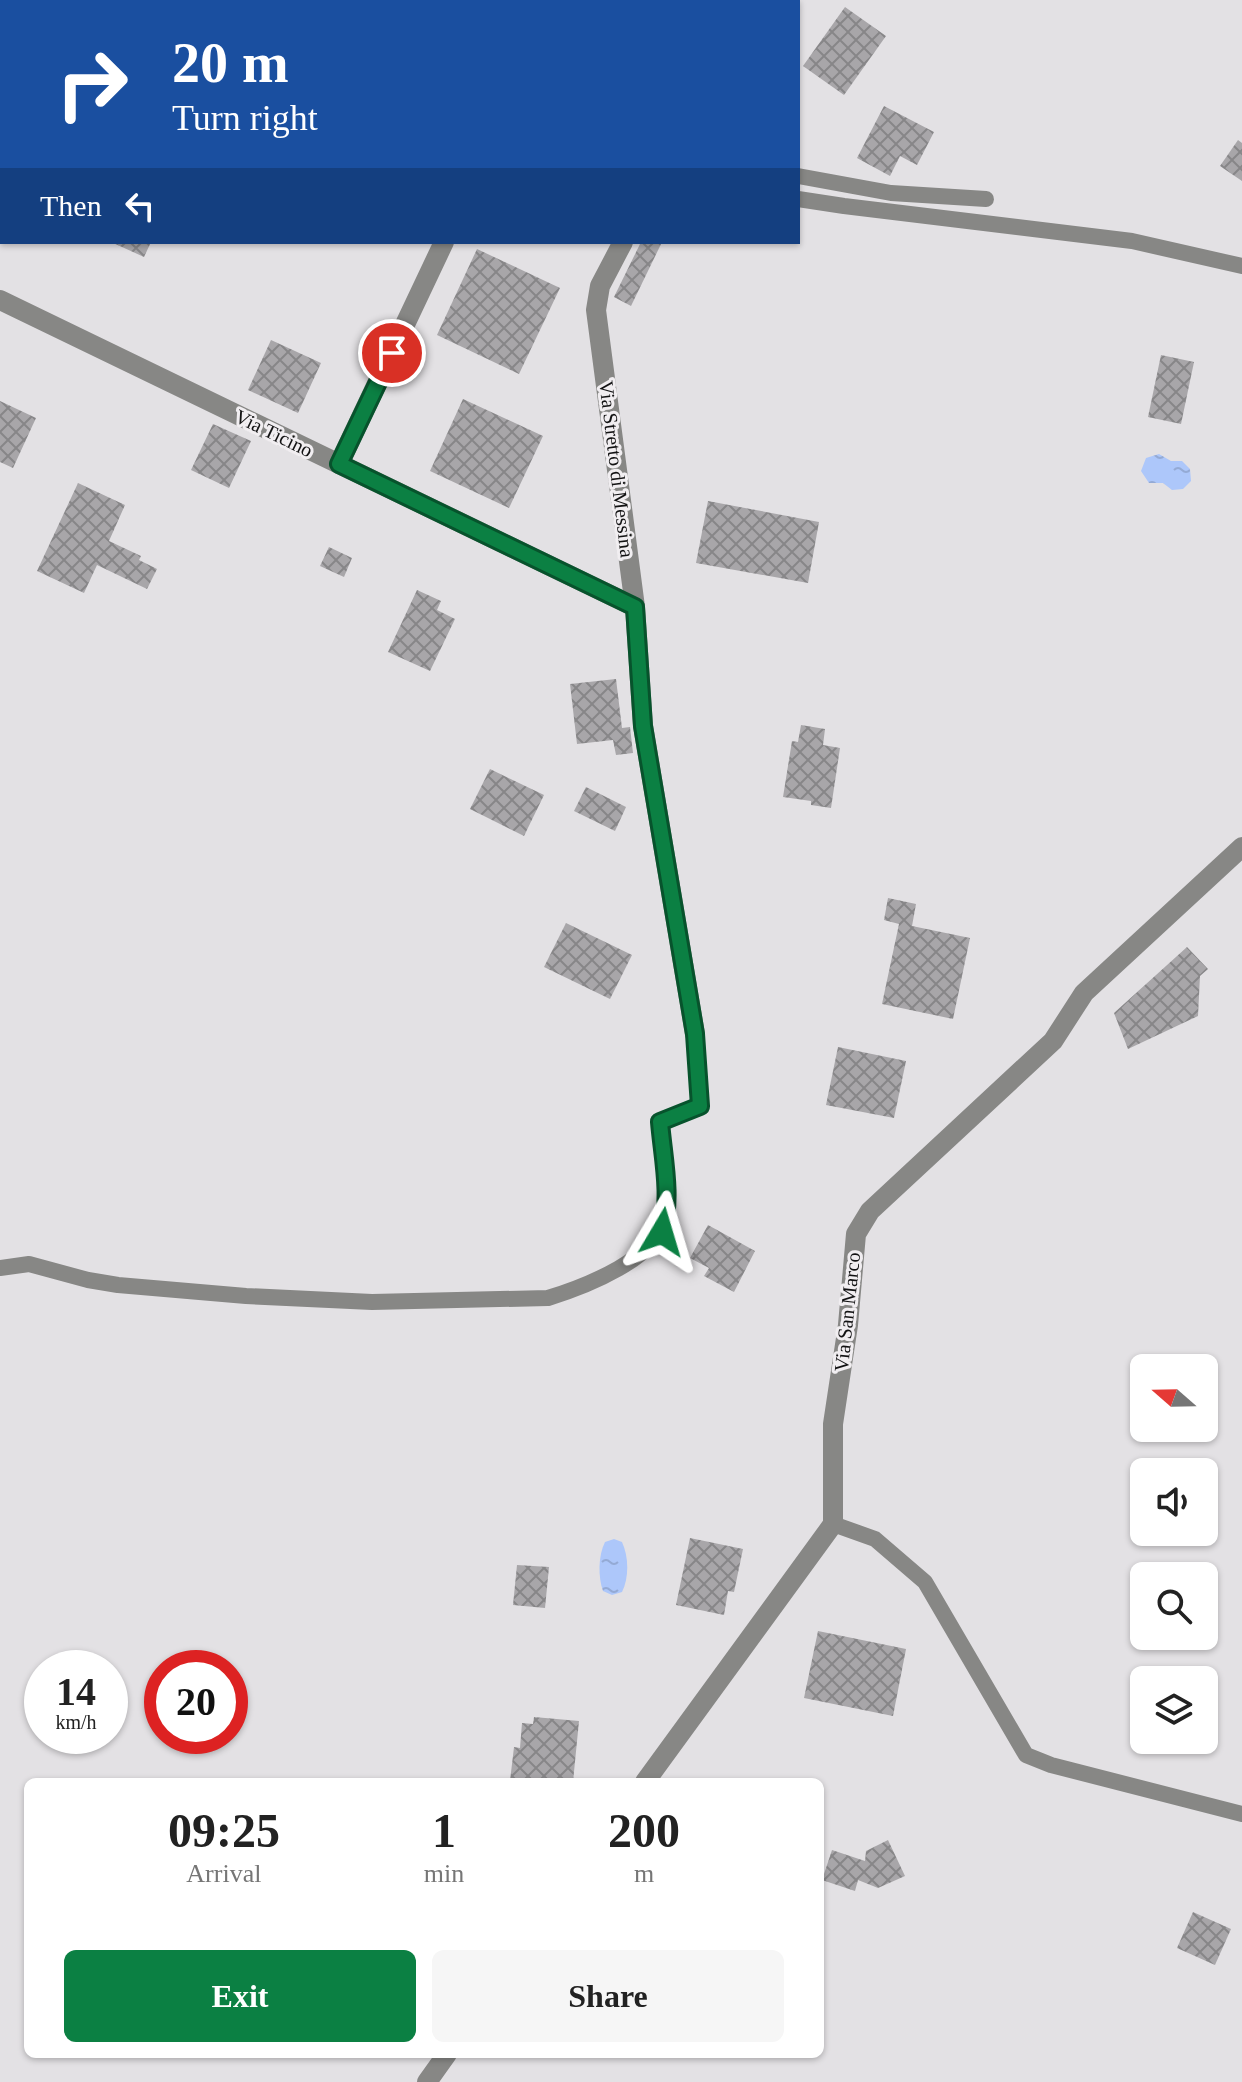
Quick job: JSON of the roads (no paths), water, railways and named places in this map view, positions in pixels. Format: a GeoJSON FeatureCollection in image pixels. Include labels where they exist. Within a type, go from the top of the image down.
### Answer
{"type":"FeatureCollection","features":[{"type":"Feature","properties":{"kind":"street"},"geometry":{"type":"LineString","coordinates":[[339,464],[443,244]]}},
{"type":"Feature","properties":{"kind":"street","name":"Via Stretto di Messina"},"geometry":{"type":"LineString","coordinates":[[622,244],[600,286],[596,310],[635,607],[643,726],[695,1034]]}},
{"type":"Feature","properties":{"kind":"street","name":"Via Ticino"},"geometry":{"type":"LineString","coordinates":[[0,300],[635,607]]}},
{"type":"Feature","properties":{"kind":"street","name":"Via San Marco"},"geometry":{"type":"LineString","coordinates":[[833,1524],[833,1424],[848,1325],[856,1234],[870,1211],[1053,1041],[1084,993],[1242,847]]}},
{"type":"Feature","properties":{"kind":"street"},"geometry":{"type":"LineString","coordinates":[[648,1778],[833,1524]]}},
{"type":"Feature","properties":{"kind":"street"},"geometry":{"type":"LineString","coordinates":[[427,2082],[444,2058]]}},
{"type":"Feature","properties":{"kind":"lane"},"geometry":{"type":"LineString","coordinates":[[800,176],[891,193],[986,199]]}},
{"type":"Feature","properties":{"kind":"lane"},"geometry":{"type":"LineString","coordinates":[[800,199],[1132,241],[1242,266]]}},
{"type":"Feature","properties":{"kind":"lane"},"geometry":{"type":"LineString","coordinates":[[0,1268],[29,1264],[118,1285],[246,1296],[372,1302],[548,1298],[569,1291],[592,1283],[630,1260],[662,1232],[667,1189],[660,1122],[700,1106],[695,1034]]}},
{"type":"Feature","properties":{"kind":"lane"},"geometry":{"type":"LineString","coordinates":[[833,1524],[875,1539],[925,1582],[1026,1755],[1051,1765],[1242,1814]]}},
{"type":"Feature","properties":{"kind":"water"},"geometry":{"type":"Polygon","coordinates":[[[1159,454],[1171,461],[1182,461],[1190,469],[1191,481],[1183,489],[1172,490],[1163,483],[1149,483],[1141,471],[1146,458],[1159,454]]]}},
{"type":"Feature","properties":{"kind":"water"},"geometry":{"type":"Polygon","coordinates":[[[614,1539],[622,1542],[627,1567],[622,1592],[612,1595],[603,1591],[600,1566],[605,1542],[614,1539]]]}}]}
